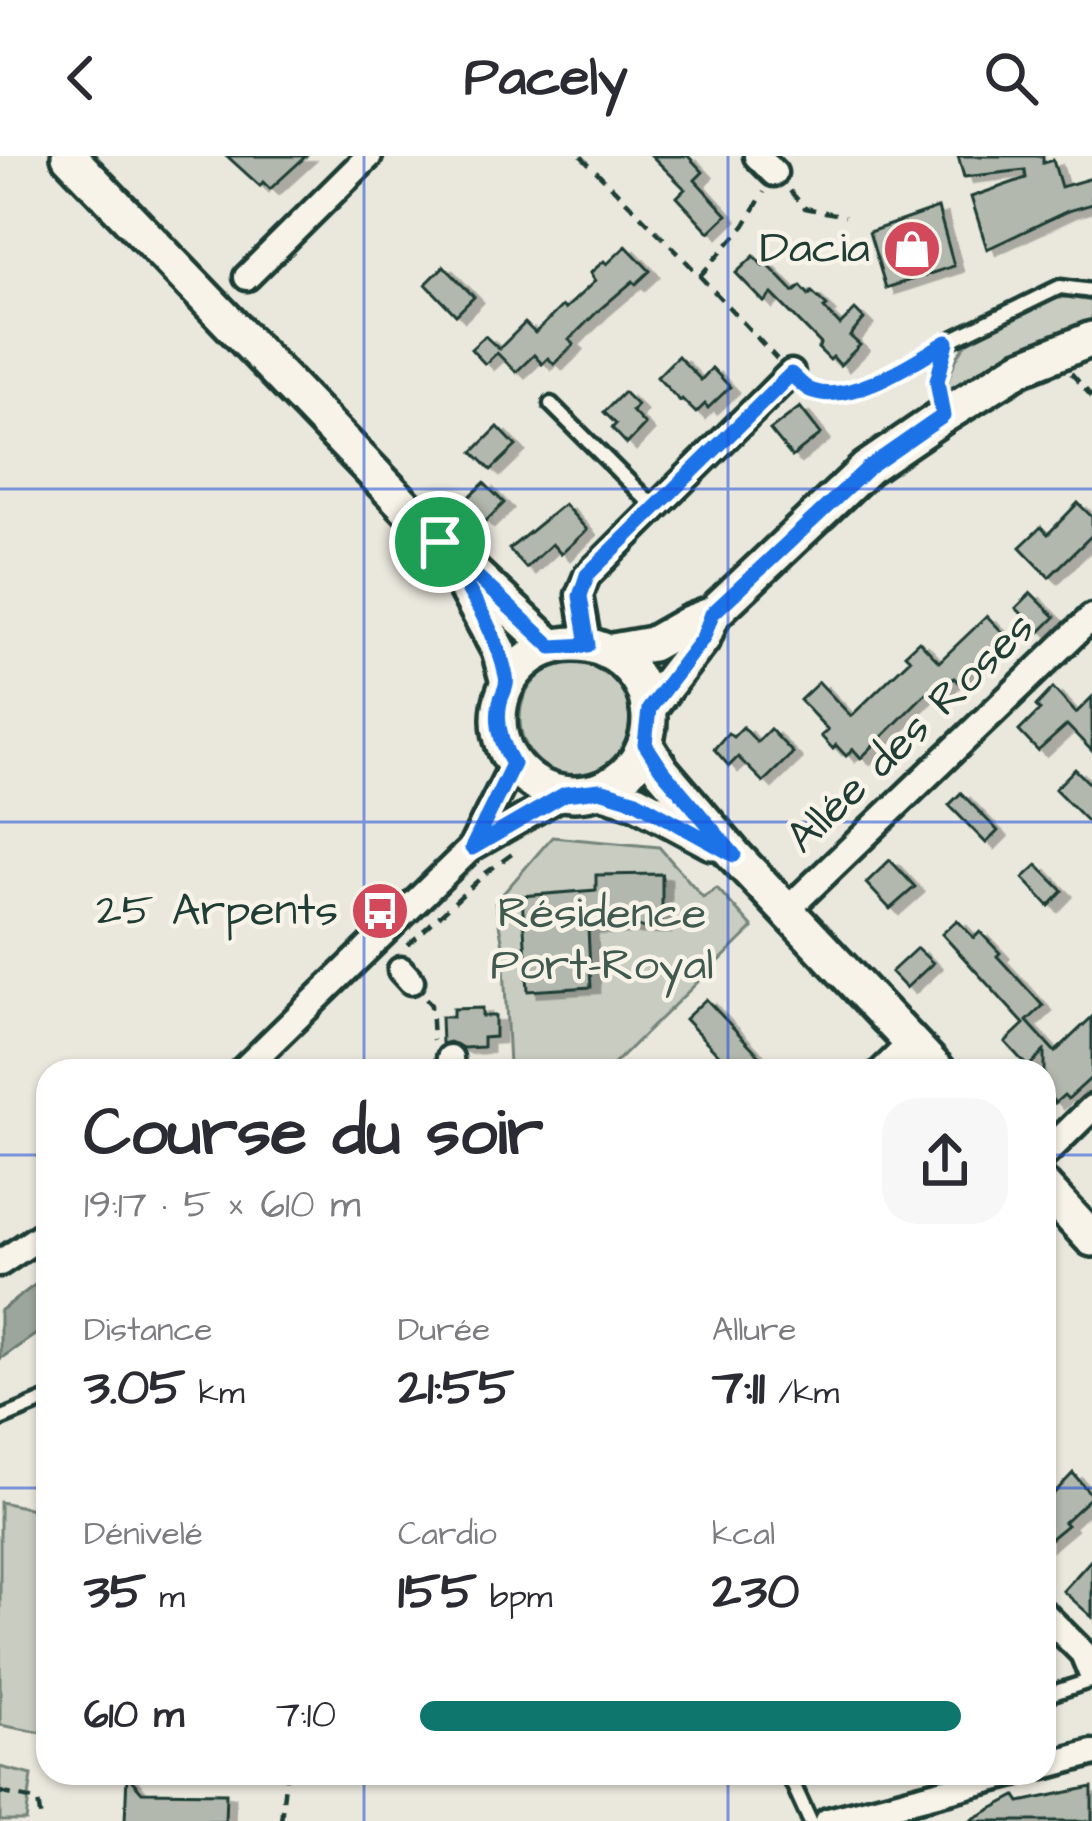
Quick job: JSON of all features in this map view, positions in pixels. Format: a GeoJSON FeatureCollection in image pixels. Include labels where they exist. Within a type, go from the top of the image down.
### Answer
{"type":"FeatureCollection","features":[{"type":"Feature","properties":{"kind":"main road"},"geometry":{"type":"LineString","coordinates":[[69,156],[440,542],[552,647]]}},
{"type":"Feature","properties":{"kind":"main road"},"geometry":{"type":"LineString","coordinates":[[598,648],[624,662],[641,685],[649,709],[645,744],[634,765],[600,790],[565,794],[548,790],[513,764],[499,725],[500,702],[508,682],[528,659],[552,647],[652,644],[712,614],[868,468],[1020,368],[1092,339]]}},
{"type":"Feature","properties":{"kind":"main road"},"geometry":{"type":"LineString","coordinates":[[440,542],[499,650],[508,682]]}},
{"type":"Feature","properties":{"kind":"main road"},"geometry":{"type":"LineString","coordinates":[[649,709],[703,638],[712,614]]}},
{"type":"Feature","properties":{"kind":"main road"},"geometry":{"type":"LineString","coordinates":[[645,744],[734,855],[927,1059]]}},
{"type":"Feature","properties":{"kind":"main road"},"geometry":{"type":"LineString","coordinates":[[600,790],[636,801],[734,855]]}},
{"type":"Feature","properties":{"kind":"main road"},"geometry":{"type":"LineString","coordinates":[[1056,1200],[1092,1239]]}},
{"type":"Feature","properties":{"kind":"street"},"geometry":{"type":"LineString","coordinates":[[247,277],[369,156]]}},
{"type":"Feature","properties":{"kind":"street"},"geometry":{"type":"LineString","coordinates":[[598,648],[580,596],[587,575],[791,374]]}},
{"type":"Feature","properties":{"kind":"street","name":"Allée des Roses"},"geometry":{"type":"LineString","coordinates":[[787,910],[1092,617]]}},
{"type":"Feature","properties":{"kind":"street"},"geometry":{"type":"LineString","coordinates":[[472,848],[513,764]]}},
{"type":"Feature","properties":{"kind":"street"},"geometry":{"type":"LineString","coordinates":[[254,1059],[472,848],[565,794]]}},
{"type":"Feature","properties":{"kind":"street"},"geometry":{"type":"LineString","coordinates":[[894,1059],[912,1042]]}},
{"type":"Feature","properties":{"kind":"street"},"geometry":{"type":"LineString","coordinates":[[1056,1143],[1092,1108]]}},
{"type":"Feature","properties":{"kind":"street"},"geometry":{"type":"LineString","coordinates":[[0,1263],[36,1239]]}},
{"type":"Feature","properties":{"kind":"street"},"geometry":{"type":"LineString","coordinates":[[1056,1626],[1083,1653],[1092,1677]]}},
{"type":"Feature","properties":{"kind":"street"},"geometry":{"type":"LineString","coordinates":[[1056,1759],[1092,1754]]}},
{"type":"Feature","properties":{"kind":"street"},"geometry":{"type":"LineString","coordinates":[[828,1821],[968,1785]]}},
{"type":"Feature","properties":{"kind":"lane"},"geometry":{"type":"LineString","coordinates":[[943,416],[937,381],[947,342],[1060,286],[1092,291]]}},
{"type":"Feature","properties":{"kind":"lane"},"geometry":{"type":"LineString","coordinates":[[551,404],[655,508]]}},
{"type":"Feature","properties":{"kind":"lane"},"geometry":{"type":"LineString","coordinates":[[0,1418],[36,1407]]}},
{"type":"Feature","properties":{"kind":"lane"},"geometry":{"type":"LineString","coordinates":[[1056,1691],[1092,1677]]}},
{"type":"Feature","properties":{"kind":"lane"},"geometry":{"type":"LineString","coordinates":[[794,1785],[810,1821]]}},
{"type":"Feature","properties":{"kind":"path"},"geometry":{"type":"LineString","coordinates":[[581,156],[811,391],[832,394],[876,383],[947,342]]}},
{"type":"Feature","properties":{"kind":"path"},"geometry":{"type":"LineString","coordinates":[[700,276],[745,226],[766,164],[806,208],[845,216]]}},
{"type":"Feature","properties":{"kind":"path"},"geometry":{"type":"LineString","coordinates":[[1070,368],[1092,398]]}},
{"type":"Feature","properties":{"kind":"path"},"geometry":{"type":"LineString","coordinates":[[406,975],[431,1005],[434,1059]]}},
{"type":"Feature","properties":{"kind":"path"},"geometry":{"type":"LineString","coordinates":[[281,1821],[285,1785]]}},
{"type":"Feature","properties":{"kind":"path"},"geometry":{"type":"LineString","coordinates":[[0,1792],[38,1801],[41,1821]]}},
{"type":"Feature","properties":{"kind":"green space"},"geometry":{"type":"Polygon","coordinates":[[[1066,297],[1092,301],[1092,323],[944,400],[953,365],[973,338],[1011,314],[1066,297]]]}},
{"type":"Feature","properties":{"kind":"green space"},"geometry":{"type":"Polygon","coordinates":[[[577,662],[599,666],[618,678],[630,697],[634,719],[630,741],[618,760],[599,772],[577,776],[555,772],[536,760],[524,741],[520,719],[524,697],[536,678],[555,666],[577,662]]]}},
{"type":"Feature","properties":{"kind":"green space","name":"Résidence Port-Royal"},"geometry":{"type":"Polygon","coordinates":[[[552,837],[659,847],[703,897],[717,888],[753,928],[619,1059],[509,1059],[503,945],[495,903],[552,837]]]}},
{"type":"Feature","properties":{"kind":"green space"},"geometry":{"type":"Polygon","coordinates":[[[0,1502],[36,1510],[36,1732],[0,1725],[0,1502]]]}},
{"type":"Feature","properties":{"kind":"green space"},"geometry":{"type":"Polygon","coordinates":[[[0,1767],[32,1775],[26,1821],[0,1821],[0,1767]]]}},
{"type":"Feature","properties":{"kind":"shaded area"},"geometry":{"type":"Polygon","coordinates":[[[36,1284],[36,1334],[0,1359],[0,1311],[36,1284]]]}},
{"type":"Feature","properties":{"kind":"building"},"geometry":{"type":"Polygon","coordinates":[[[227,156],[306,156],[270,189],[263,182],[260,186],[227,156]]]}},
{"type":"Feature","properties":{"kind":"building"},"geometry":{"type":"Polygon","coordinates":[[[652,156],[688,156],[703,172],[695,180],[727,215],[709,232],[677,197],[685,189],[652,156]]]}},
{"type":"Feature","properties":{"kind":"building"},"geometry":{"type":"Polygon","coordinates":[[[958,156],[1043,156],[1043,163],[1053,160],[1061,187],[1092,178],[1092,204],[987,249],[971,197],[1026,178],[1025,170],[964,177],[958,156]]]}},
{"type":"Feature","properties":{"kind":"building","name":"Dacia"},"geometry":{"type":"Polygon","coordinates":[[[938,208],[954,266],[886,288],[869,232],[938,208]]]}},
{"type":"Feature","properties":{"kind":"building"},"geometry":{"type":"Polygon","coordinates":[[[626,246],[650,271],[599,310],[569,340],[574,344],[554,364],[548,358],[542,364],[534,355],[516,372],[497,353],[485,364],[471,349],[485,336],[499,349],[525,323],[535,333],[595,281],[590,273],[626,246]]]}},
{"type":"Feature","properties":{"kind":"building"},"geometry":{"type":"Polygon","coordinates":[[[754,256],[794,292],[801,286],[809,295],[812,292],[840,325],[855,310],[864,319],[850,336],[860,345],[840,365],[818,348],[821,344],[772,294],[764,302],[736,273],[754,256]]]}},
{"type":"Feature","properties":{"kind":"building"},"geometry":{"type":"Polygon","coordinates":[[[444,266],[474,297],[456,315],[426,284],[444,266]]]}},
{"type":"Feature","properties":{"kind":"building"},"geometry":{"type":"Polygon","coordinates":[[[678,356],[701,380],[712,368],[730,387],[696,413],[657,377],[678,356]]]}},
{"type":"Feature","properties":{"kind":"building"},"geometry":{"type":"Polygon","coordinates":[[[624,392],[637,405],[632,411],[645,425],[627,444],[604,412],[624,392]]]}},
{"type":"Feature","properties":{"kind":"building"},"geometry":{"type":"Polygon","coordinates":[[[800,407],[821,434],[792,457],[770,430],[800,407]]]}},
{"type":"Feature","properties":{"kind":"building"},"geometry":{"type":"Polygon","coordinates":[[[498,427],[516,446],[491,470],[473,452],[498,427]]]}},
{"type":"Feature","properties":{"kind":"building"},"geometry":{"type":"Polygon","coordinates":[[[484,483],[504,503],[485,522],[464,502],[484,483]]]}},
{"type":"Feature","properties":{"kind":"building"},"geometry":{"type":"Polygon","coordinates":[[[1078,503],[1092,517],[1092,535],[1049,577],[1020,547],[1041,527],[1048,534],[1078,503]]]}},
{"type":"Feature","properties":{"kind":"building"},"geometry":{"type":"Polygon","coordinates":[[[564,504],[587,530],[561,554],[552,544],[526,568],[509,549],[564,504]]]}},
{"type":"Feature","properties":{"kind":"building"},"geometry":{"type":"Polygon","coordinates":[[[1031,593],[1055,617],[1040,632],[1016,608],[1031,593]]]}},
{"type":"Feature","properties":{"kind":"building"},"geometry":{"type":"Polygon","coordinates":[[[987,616],[1007,637],[959,683],[954,678],[936,695],[930,689],[861,758],[853,749],[846,756],[836,745],[833,749],[821,736],[828,730],[800,700],[819,682],[851,716],[910,659],[905,654],[919,641],[939,662],[987,616]]]}},
{"type":"Feature","properties":{"kind":"building"},"geometry":{"type":"Polygon","coordinates":[[[1053,688],[1076,713],[1092,697],[1092,751],[1067,725],[1038,751],[1019,731],[1053,688]]]}},
{"type":"Feature","properties":{"kind":"building"},"geometry":{"type":"Polygon","coordinates":[[[743,727],[757,742],[770,729],[793,753],[763,782],[738,757],[729,766],[714,749],[728,733],[733,737],[743,727]]]}},
{"type":"Feature","properties":{"kind":"building"},"geometry":{"type":"Polygon","coordinates":[[[1075,769],[1092,786],[1092,826],[1055,789],[1075,769]]]}},
{"type":"Feature","properties":{"kind":"building"},"geometry":{"type":"Polygon","coordinates":[[[961,793],[998,831],[986,843],[949,805],[961,793]]]}},
{"type":"Feature","properties":{"kind":"building"},"geometry":{"type":"Polygon","coordinates":[[[890,860],[915,887],[890,909],[866,883],[890,860]]]}},
{"type":"Feature","properties":{"kind":"building"},"geometry":{"type":"Polygon","coordinates":[[[1037,865],[1063,891],[1049,906],[1023,878],[1037,865]]]}},
{"type":"Feature","properties":{"kind":"building"},"geometry":{"type":"Polygon","coordinates":[[[662,874],[662,927],[588,928],[591,987],[528,991],[522,896],[596,890],[596,875],[662,874]]]}},
{"type":"Feature","properties":{"kind":"building"},"geometry":{"type":"Polygon","coordinates":[[[957,920],[974,938],[980,932],[1043,1006],[1027,1021],[1055,1052],[1092,1017],[1092,1077],[1068,1099],[1064,1095],[1056,1102],[1056,1059],[1044,1059],[1044,1051],[1036,1059],[1021,1059],[1005,1042],[1024,1024],[942,934],[957,920]]]}},
{"type":"Feature","properties":{"kind":"building"},"geometry":{"type":"Polygon","coordinates":[[[917,948],[933,963],[906,988],[891,972],[917,948]]]}},
{"type":"Feature","properties":{"kind":"building"},"geometry":{"type":"Polygon","coordinates":[[[706,999],[763,1059],[723,1059],[685,1019],[706,999]]]}},
{"type":"Feature","properties":{"kind":"building"},"geometry":{"type":"Polygon","coordinates":[[[482,1008],[482,1016],[495,1016],[495,1037],[483,1038],[483,1047],[442,1044],[441,1017],[453,1017],[453,1009],[482,1008]]]}},
{"type":"Feature","properties":{"kind":"building"},"geometry":{"type":"Polygon","coordinates":[[[1073,1473],[1092,1496],[1056,1534],[1056,1491],[1073,1473]]]}},
{"type":"Feature","properties":{"kind":"building"},"geometry":{"type":"Polygon","coordinates":[[[1092,1559],[1092,1617],[1063,1591],[1092,1559]]]}},
{"type":"Feature","properties":{"kind":"building"},"geometry":{"type":"Polygon","coordinates":[[[127,1785],[136,1785],[142,1792],[226,1793],[225,1821],[125,1820],[127,1785]]]}},
{"type":"Feature","properties":{"kind":"building"},"geometry":{"type":"Polygon","coordinates":[[[1092,1787],[1092,1821],[969,1821],[1016,1796],[1020,1802],[1092,1787]]]}},
{"type":"Feature","properties":{"kind":"place","name":"Dacia"},"geometry":{"type":"Point","coordinates":[912,249]}},
{"type":"Feature","properties":{"kind":"place","name":"25 Arpents"},"geometry":{"type":"Point","coordinates":[380,911]}},
{"type":"Feature","properties":{"kind":"route"},"geometry":{"type":"LineString","coordinates":[[947,342],[937,381],[943,416],[868,468],[712,614],[703,638],[649,709],[645,744],[734,855],[636,801],[600,790],[565,794],[472,848],[513,764],[499,725],[500,702],[508,682],[484,619],[440,542],[552,647],[588,645],[580,596],[587,575],[791,374],[811,391],[832,394],[876,383],[947,342]]}}]}
